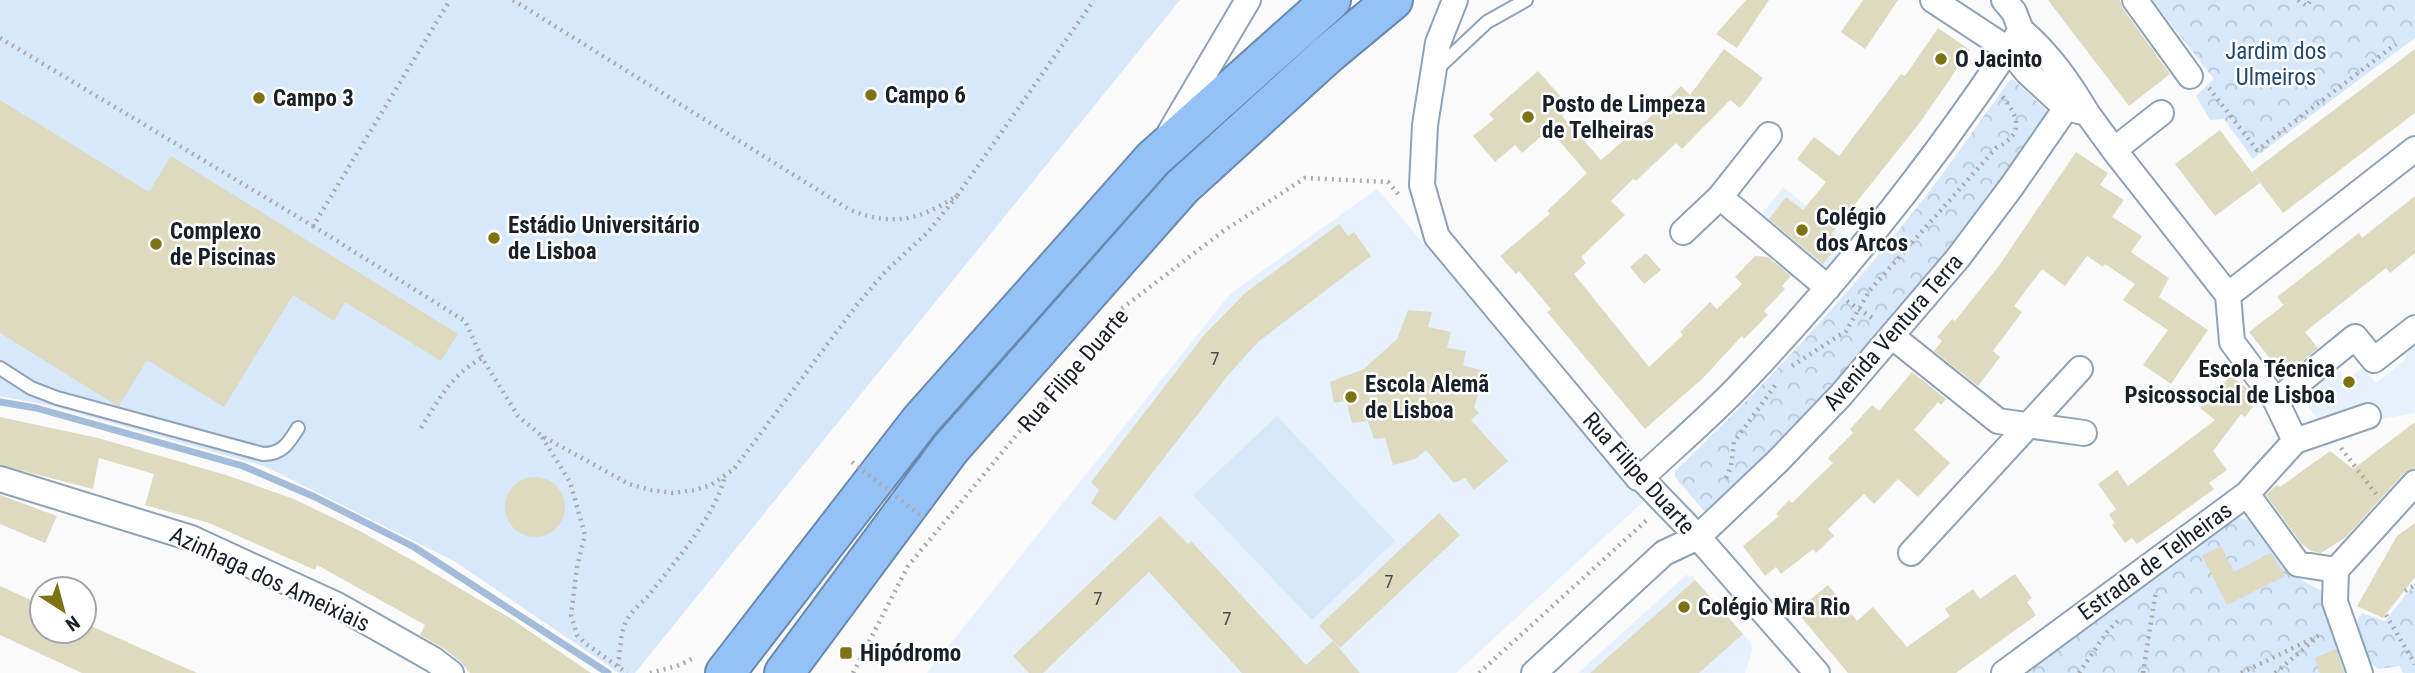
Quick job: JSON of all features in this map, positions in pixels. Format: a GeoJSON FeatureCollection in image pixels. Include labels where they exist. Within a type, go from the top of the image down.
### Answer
{"type":"FeatureCollection","features":[{"type":"Feature","properties":{"kind":"highway"},"geometry":{"type":"LineString","coordinates":[[710,665],[920,421],[1153,159],[1331,0]]}},
{"type":"Feature","properties":{"kind":"highway"},"geometry":{"type":"LineString","coordinates":[[784,673],[951,448],[1182,187],[1328,54],[1393,0]]}},
{"type":"Feature","properties":{"kind":"street"},"geometry":{"type":"LineString","coordinates":[[1153,159],[1248,0]]}},
{"type":"Feature","properties":{"kind":"street","name":"Rua Filipe Duarte"},"geometry":{"type":"LineString","coordinates":[[1455,0],[1438,43],[1426,125],[1422,185],[1437,237],[1638,478],[1641,478],[1698,537],[1817,673]]}},
{"type":"Feature","properties":{"kind":"street"},"geometry":{"type":"LineString","coordinates":[[1933,0],[2015,40]]}},
{"type":"Feature","properties":{"kind":"street"},"geometry":{"type":"LineString","coordinates":[[2004,0],[2014,12],[2015,40],[2027,72],[2076,111],[2113,150],[2228,295],[2232,342],[2276,401],[2295,441]]}},
{"type":"Feature","properties":{"kind":"street"},"geometry":{"type":"LineString","coordinates":[[2135,0],[2196,78]]}},
{"type":"Feature","properties":{"kind":"street"},"geometry":{"type":"LineString","coordinates":[[1641,478],[1835,292],[2015,40]]}},
{"type":"Feature","properties":{"kind":"street","name":"Avenida Ventura Terra"},"geometry":{"type":"LineString","coordinates":[[1534,673],[1664,553],[1698,537],[1778,461],[1886,330],[1966,248],[2012,186],[2076,111]]}},
{"type":"Feature","properties":{"kind":"street"},"geometry":{"type":"LineString","coordinates":[[2113,150],[2161,113]]}},
{"type":"Feature","properties":{"kind":"street"},"geometry":{"type":"LineString","coordinates":[[1683,232],[1720,197],[1769,135]]}},
{"type":"Feature","properties":{"kind":"street"},"geometry":{"type":"LineString","coordinates":[[2228,295],[2415,149]]}},
{"type":"Feature","properties":{"kind":"street"},"geometry":{"type":"LineString","coordinates":[[1720,197],[1835,292]]}},
{"type":"Feature","properties":{"kind":"street"},"geometry":{"type":"LineString","coordinates":[[2276,401],[2355,337],[2374,360],[2415,328]]}},
{"type":"Feature","properties":{"kind":"street"},"geometry":{"type":"LineString","coordinates":[[1886,330],[1998,421],[2084,433]]}},
{"type":"Feature","properties":{"kind":"street"},"geometry":{"type":"LineString","coordinates":[[1911,553],[2080,369]]}},
{"type":"Feature","properties":{"kind":"street"},"geometry":{"type":"LineString","coordinates":[[2247,494],[2295,441],[2368,416]]}},
{"type":"Feature","properties":{"kind":"street","name":"Azinhaga dos Ameixiais"},"geometry":{"type":"LineString","coordinates":[[0,478],[191,538],[337,605],[434,660],[451,673]]}},
{"type":"Feature","properties":{"kind":"street"},"geometry":{"type":"LineString","coordinates":[[2360,673],[2336,603],[2336,570],[2415,483]]}},
{"type":"Feature","properties":{"kind":"street","name":"Estrada de Telheiras"},"geometry":{"type":"LineString","coordinates":[[2004,673],[2247,494],[2298,564],[2336,570]]}},
{"type":"Feature","properties":{"kind":"lane"},"geometry":{"type":"LineString","coordinates":[[1434,71],[1487,22],[1526,0]]}},
{"type":"Feature","properties":{"kind":"lane"},"geometry":{"type":"LineString","coordinates":[[0,368],[31,388],[57,397],[263,454],[284,449],[298,429]]}},
{"type":"Feature","properties":{"kind":"path"},"geometry":{"type":"LineString","coordinates":[[313,226],[450,0]]}},
{"type":"Feature","properties":{"kind":"path"},"geometry":{"type":"LineString","coordinates":[[513,0],[850,210],[870,217],[895,220],[930,213],[957,196]]}},
{"type":"Feature","properties":{"kind":"path"},"geometry":{"type":"LineString","coordinates":[[0,38],[313,226],[465,321],[482,358],[518,416],[542,436],[629,484],[673,493],[695,490],[724,478],[749,452],[856,306],[886,271],[928,232],[957,196],[1094,0]]}},
{"type":"Feature","properties":{"kind":"path"},"geometry":{"type":"LineString","coordinates":[[2298,0],[2307,6],[2311,0]]}},
{"type":"Feature","properties":{"kind":"path"},"geometry":{"type":"LineString","coordinates":[[2196,78],[2257,150],[2396,44]]}},
{"type":"Feature","properties":{"kind":"path","name":"Rua Filipe Duarte"},"geometry":{"type":"LineString","coordinates":[[853,673],[908,566],[1120,310],[1222,232],[1305,178],[1388,182],[1404,201]]}},
{"type":"Feature","properties":{"kind":"path"},"geometry":{"type":"LineString","coordinates":[[1835,292],[1886,330]]}},
{"type":"Feature","properties":{"kind":"path"},"geometry":{"type":"LineString","coordinates":[[421,428],[451,382],[464,368],[482,358]]}},
{"type":"Feature","properties":{"kind":"path"},"geometry":{"type":"LineString","coordinates":[[2328,430],[2389,512]]}},
{"type":"Feature","properties":{"kind":"path"},"geometry":{"type":"LineString","coordinates":[[542,436],[570,482],[585,535],[571,615],[577,635],[627,673]]}},
{"type":"Feature","properties":{"kind":"path"},"geometry":{"type":"LineString","coordinates":[[852,462],[924,518]]}},
{"type":"Feature","properties":{"kind":"path"},"geometry":{"type":"LineString","coordinates":[[618,666],[622,630],[626,620],[665,575],[711,510],[719,497],[724,478]]}},
{"type":"Feature","properties":{"kind":"path"},"geometry":{"type":"LineString","coordinates":[[2143,673],[2157,583],[2149,591]]}},
{"type":"Feature","properties":{"kind":"path"},"geometry":{"type":"LineString","coordinates":[[2404,591],[2415,585]]}},
{"type":"Feature","properties":{"kind":"path"},"geometry":{"type":"LineString","coordinates":[[2079,673],[2107,632],[2124,615]]}},
{"type":"Feature","properties":{"kind":"path"},"geometry":{"type":"LineString","coordinates":[[2386,615],[2415,664]]}},
{"type":"Feature","properties":{"kind":"path"},"geometry":{"type":"LineString","coordinates":[[2241,673],[2344,623]]}},
{"type":"Feature","properties":{"kind":"path"},"geometry":{"type":"LineString","coordinates":[[2275,673],[2318,636]]}},
{"type":"Feature","properties":{"kind":"path"},"geometry":{"type":"LineString","coordinates":[[650,673],[677,666],[710,665]]}},
{"type":"Feature","properties":{"kind":"shaded area","name":"Colégio dos Arcos"},"geometry":{"type":"Polygon","coordinates":[[[1783,187],[1849,239],[1822,273],[1757,221],[1783,187]]]}},
{"type":"Feature","properties":{"kind":"shaded area","name":"Escola Alemã de Lisboa"},"geometry":{"type":"Polygon","coordinates":[[[1377,189],[1644,501],[1456,673],[927,673],[1230,294],[1377,189]]]}},
{"type":"Feature","properties":{"kind":"shaded area","name":"Escola Técnica Psicossocial de Lisboa"},"geometry":{"type":"Polygon","coordinates":[[[2415,344],[2415,413],[2377,420],[2374,402],[2318,419],[2302,399],[2339,369],[2346,380],[2363,367],[2376,383],[2405,360],[2407,350],[2415,344]]]}},
{"type":"Feature","properties":{"kind":"shaded area","name":"Colégio Mira Rio"},"geometry":{"type":"Polygon","coordinates":[[[1686,575],[1692,576],[1751,643],[1752,651],[1745,673],[1578,673],[1686,575]]]}},
{"type":"Feature","properties":{"kind":"green space","name":"Estádio Universitário de Lisboa"},"geometry":{"type":"Polygon","coordinates":[[[0,0],[1180,0],[635,673],[619,673],[454,561],[264,466],[52,406],[0,396],[0,0]]]}},
{"type":"Feature","properties":{"kind":"green space","name":"Jardim dos Ulmeiros"},"geometry":{"type":"Polygon","coordinates":[[[2152,0],[2415,0],[2415,38],[2253,159],[2224,119],[2210,120],[2196,96],[2214,79],[2152,0]]]}},
{"type":"Feature","properties":{"kind":"green space"},"geometry":{"type":"Polygon","coordinates":[[[2013,79],[2048,112],[2010,167],[1931,271],[1846,370],[1756,465],[1709,511],[1704,511],[1675,477],[1675,471],[1766,381],[1852,286],[1920,204],[2013,79]]]}},
{"type":"Feature","properties":{"kind":"green space"},"geometry":{"type":"Polygon","coordinates":[[[1277,416],[1395,541],[1312,620],[1193,495],[1277,416]]]}},
{"type":"Feature","properties":{"kind":"green space"},"geometry":{"type":"Polygon","coordinates":[[[2237,517],[2248,520],[2275,544],[2290,574],[2324,592],[2360,673],[2013,673],[2119,597],[2179,561],[2221,522],[2237,517]]]}},
{"type":"Feature","properties":{"kind":"green space"},"geometry":{"type":"Polygon","coordinates":[[[2415,583],[2415,673],[2403,673],[2400,666],[2378,669],[2356,649],[2353,628],[2362,613],[2385,621],[2415,583]]]}},
{"type":"Feature","properties":{"kind":"building"},"geometry":{"type":"Polygon","coordinates":[[[1746,0],[1769,0],[1737,48],[1716,34],[1746,0]]]}},
{"type":"Feature","properties":{"kind":"building"},"geometry":{"type":"Polygon","coordinates":[[[1863,0],[1898,0],[1865,49],[1841,32],[1863,0]]]}},
{"type":"Feature","properties":{"kind":"building"},"geometry":{"type":"Polygon","coordinates":[[[2048,0],[2120,0],[2123,9],[2170,74],[2129,106],[2048,0]]]}},
{"type":"Feature","properties":{"kind":"building"},"geometry":{"type":"Polygon","coordinates":[[[1938,28],[1970,50],[1918,125],[1832,233],[1841,241],[1823,264],[1769,219],[1786,197],[1803,210],[1826,182],[1797,159],[1814,137],[1839,156],[1901,74],[1905,76],[1938,28]]]}},
{"type":"Feature","properties":{"kind":"building"},"geometry":{"type":"Polygon","coordinates":[[[1724,49],[1763,78],[1740,108],[1730,100],[1682,149],[1676,143],[1611,201],[1625,215],[1581,257],[1586,263],[1574,274],[1649,367],[1683,335],[1680,332],[1710,302],[1717,309],[1742,284],[1735,277],[1755,256],[1768,257],[1791,276],[1782,286],[1785,289],[1764,311],[1768,315],[1744,339],[1742,336],[1702,379],[1645,429],[1547,312],[1551,309],[1519,271],[1516,274],[1500,256],[1550,214],[1547,211],[1587,173],[1555,136],[1552,139],[1546,132],[1522,153],[1515,145],[1495,162],[1473,136],[1494,119],[1489,114],[1538,71],[1571,108],[1562,116],[1601,160],[1681,86],[1690,95],[1724,49]]]}},
{"type":"Feature","properties":{"kind":"building"},"geometry":{"type":"Polygon","coordinates":[[[2415,49],[2415,113],[2283,213],[2252,172],[2415,49]]]}},
{"type":"Feature","properties":{"kind":"building","name":"Complexo de Piscinas"},"geometry":{"type":"Polygon","coordinates":[[[0,100],[149,192],[171,156],[458,334],[441,361],[345,302],[334,321],[293,295],[224,407],[147,360],[119,406],[116,405],[0,333],[0,100]]]}},
{"type":"Feature","properties":{"kind":"building"},"geometry":{"type":"Polygon","coordinates":[[[2220,130],[2260,183],[2215,216],[2175,164],[2220,130]]]}},
{"type":"Feature","properties":{"kind":"building"},"geometry":{"type":"Polygon","coordinates":[[[2076,152],[2108,173],[2100,185],[2124,200],[2112,217],[2142,236],[2131,252],[2169,278],[2159,297],[2208,330],[2171,384],[2143,365],[2168,330],[2123,300],[2135,284],[2105,264],[2103,267],[2087,256],[2065,286],[2042,269],[2014,306],[2022,312],[1993,351],[2000,357],[1978,386],[1934,351],[1942,341],[1937,337],[1952,319],[1955,321],[2001,263],[2076,152]]]}},
{"type":"Feature","properties":{"kind":"building"},"geometry":{"type":"Polygon","coordinates":[[[2415,196],[2415,253],[2390,273],[2386,268],[2305,332],[2318,348],[2284,376],[2249,332],[2284,305],[2277,297],[2359,233],[2362,238],[2415,196]]]}},
{"type":"Feature","properties":{"kind":"building"},"geometry":{"type":"Polygon","coordinates":[[[1339,224],[1348,236],[1354,232],[1371,256],[1258,342],[1229,374],[1115,521],[1091,503],[1099,490],[1091,482],[1205,334],[1245,293],[1339,224]]]}},
{"type":"Feature","properties":{"kind":"building"},"geometry":{"type":"Polygon","coordinates":[[[1646,253],[1661,270],[1644,284],[1630,267],[1646,253]]]}},
{"type":"Feature","properties":{"kind":"building"},"geometry":{"type":"Polygon","coordinates":[[[1408,310],[1432,312],[1428,327],[1451,332],[1447,348],[1466,351],[1463,365],[1486,372],[1474,407],[1479,413],[1471,420],[1508,461],[1474,490],[1465,478],[1454,483],[1426,450],[1415,459],[1393,465],[1385,438],[1374,439],[1368,421],[1352,423],[1346,401],[1334,403],[1330,382],[1364,369],[1397,339],[1408,310]]]}},
{"type":"Feature","properties":{"kind":"building"},"geometry":{"type":"Polygon","coordinates":[[[1912,372],[1946,399],[1941,405],[1938,402],[1914,430],[1950,463],[1918,497],[1898,479],[1874,504],[1864,494],[1828,529],[1834,536],[1816,553],[1813,549],[1781,574],[1776,567],[1765,576],[1743,546],[1779,516],[1776,514],[1789,500],[1792,503],[1833,463],[1828,458],[1853,433],[1850,429],[1872,405],[1879,411],[1912,372]]]}},
{"type":"Feature","properties":{"kind":"building"},"geometry":{"type":"Polygon","coordinates":[[[2230,375],[2249,390],[2257,401],[2245,417],[2241,414],[2213,451],[2227,470],[2209,483],[2214,489],[2174,518],[2137,544],[2132,538],[2125,543],[2112,525],[2115,523],[2109,515],[2116,509],[2098,484],[2117,470],[2128,486],[2215,420],[2200,408],[2220,382],[2224,384],[2230,375]]]}},
{"type":"Feature","properties":{"kind":"building"},"geometry":{"type":"Polygon","coordinates":[[[0,417],[98,438],[226,475],[294,499],[360,531],[422,566],[510,618],[591,673],[470,673],[443,648],[420,635],[425,625],[317,565],[315,570],[209,523],[145,505],[154,474],[99,458],[93,489],[0,465],[0,417]]]}},
{"type":"Feature","properties":{"kind":"building"},"geometry":{"type":"Polygon","coordinates":[[[2415,422],[2415,469],[2404,473],[2346,537],[2321,553],[2311,551],[2301,543],[2266,495],[2330,451],[2353,469],[2415,422]]]}},
{"type":"Feature","properties":{"kind":"building"},"geometry":{"type":"Polygon","coordinates":[[[535,477],[552,482],[560,490],[565,507],[560,524],[552,532],[535,537],[518,532],[510,524],[505,507],[510,490],[518,482],[535,477]]]}},
{"type":"Feature","properties":{"kind":"building"},"geometry":{"type":"Polygon","coordinates":[[[0,495],[57,516],[45,543],[0,524],[0,495]]]}},
{"type":"Feature","properties":{"kind":"building"},"geometry":{"type":"Polygon","coordinates":[[[1439,513],[1460,535],[1340,648],[1319,626],[1439,513]]]}},
{"type":"Feature","properties":{"kind":"building"},"geometry":{"type":"Polygon","coordinates":[[[1160,516],[1188,544],[1191,541],[1306,665],[1333,641],[1360,673],[1242,673],[1149,572],[1043,673],[1029,673],[1013,656],[1160,516]]]}},
{"type":"Feature","properties":{"kind":"building"},"geometry":{"type":"Polygon","coordinates":[[[2415,523],[2415,577],[2383,618],[2357,606],[2397,536],[2415,523]]]}},
{"type":"Feature","properties":{"kind":"building"},"geometry":{"type":"Polygon","coordinates":[[[2221,546],[2234,572],[2271,553],[2285,576],[2227,605],[2202,556],[2221,546]]]}},
{"type":"Feature","properties":{"kind":"building"},"geometry":{"type":"Polygon","coordinates":[[[2015,574],[2032,598],[2027,602],[2036,615],[1956,673],[1848,673],[1796,611],[1828,585],[1857,621],[1873,607],[1907,647],[1950,616],[1945,609],[1973,589],[1980,599],[2015,574]]]}},
{"type":"Feature","properties":{"kind":"building","name":"Colégio Mira Rio"},"geometry":{"type":"Polygon","coordinates":[[[1695,580],[1743,634],[1699,673],[1590,673],[1695,580]]]}},
{"type":"Feature","properties":{"kind":"building"},"geometry":{"type":"Polygon","coordinates":[[[0,586],[28,599],[28,645],[98,645],[98,629],[197,673],[82,673],[0,635],[0,586]]]}},
{"type":"Feature","properties":{"kind":"building"},"geometry":{"type":"Polygon","coordinates":[[[2336,649],[2344,673],[2320,673],[2315,658],[2336,649]]]}},
{"type":"Feature","properties":{"kind":"waterway"},"geometry":{"type":"LineString","coordinates":[[0,402],[36,408],[243,466],[315,497],[414,547],[608,673]]}},
{"type":"Feature","properties":{"kind":"place","name":"O Jacinto"},"geometry":{"type":"Point","coordinates":[1941,59]}},
{"type":"Feature","properties":{"kind":"place","name":"Campo 6"},"geometry":{"type":"Point","coordinates":[871,95]}},
{"type":"Feature","properties":{"kind":"place","name":"Campo 3"},"geometry":{"type":"Point","coordinates":[259,98]}},
{"type":"Feature","properties":{"kind":"place","name":"Posto de Limpeza de Telheiras"},"geometry":{"type":"Point","coordinates":[1528,117]}},
{"type":"Feature","properties":{"kind":"place","name":"Colégio dos Arcos"},"geometry":{"type":"Point","coordinates":[1802,230]}},
{"type":"Feature","properties":{"kind":"place","name":"Estádio Universitário de Lisboa"},"geometry":{"type":"Point","coordinates":[494,238]}},
{"type":"Feature","properties":{"kind":"place","name":"Complexo de Piscinas"},"geometry":{"type":"Point","coordinates":[156,244]}},
{"type":"Feature","properties":{"kind":"place","name":"Escola Técnica Psicossocial de Lisboa"},"geometry":{"type":"Point","coordinates":[2349,382]}},
{"type":"Feature","properties":{"kind":"place","name":"Escola Alemã de Lisboa"},"geometry":{"type":"Point","coordinates":[1351,397]}},
{"type":"Feature","properties":{"kind":"place","name":"Colégio Mira Rio"},"geometry":{"type":"Point","coordinates":[1684,607]}},
{"type":"Feature","properties":{"kind":"place","name":"Hipódromo"},"geometry":{"type":"Point","coordinates":[846,653]}}]}
